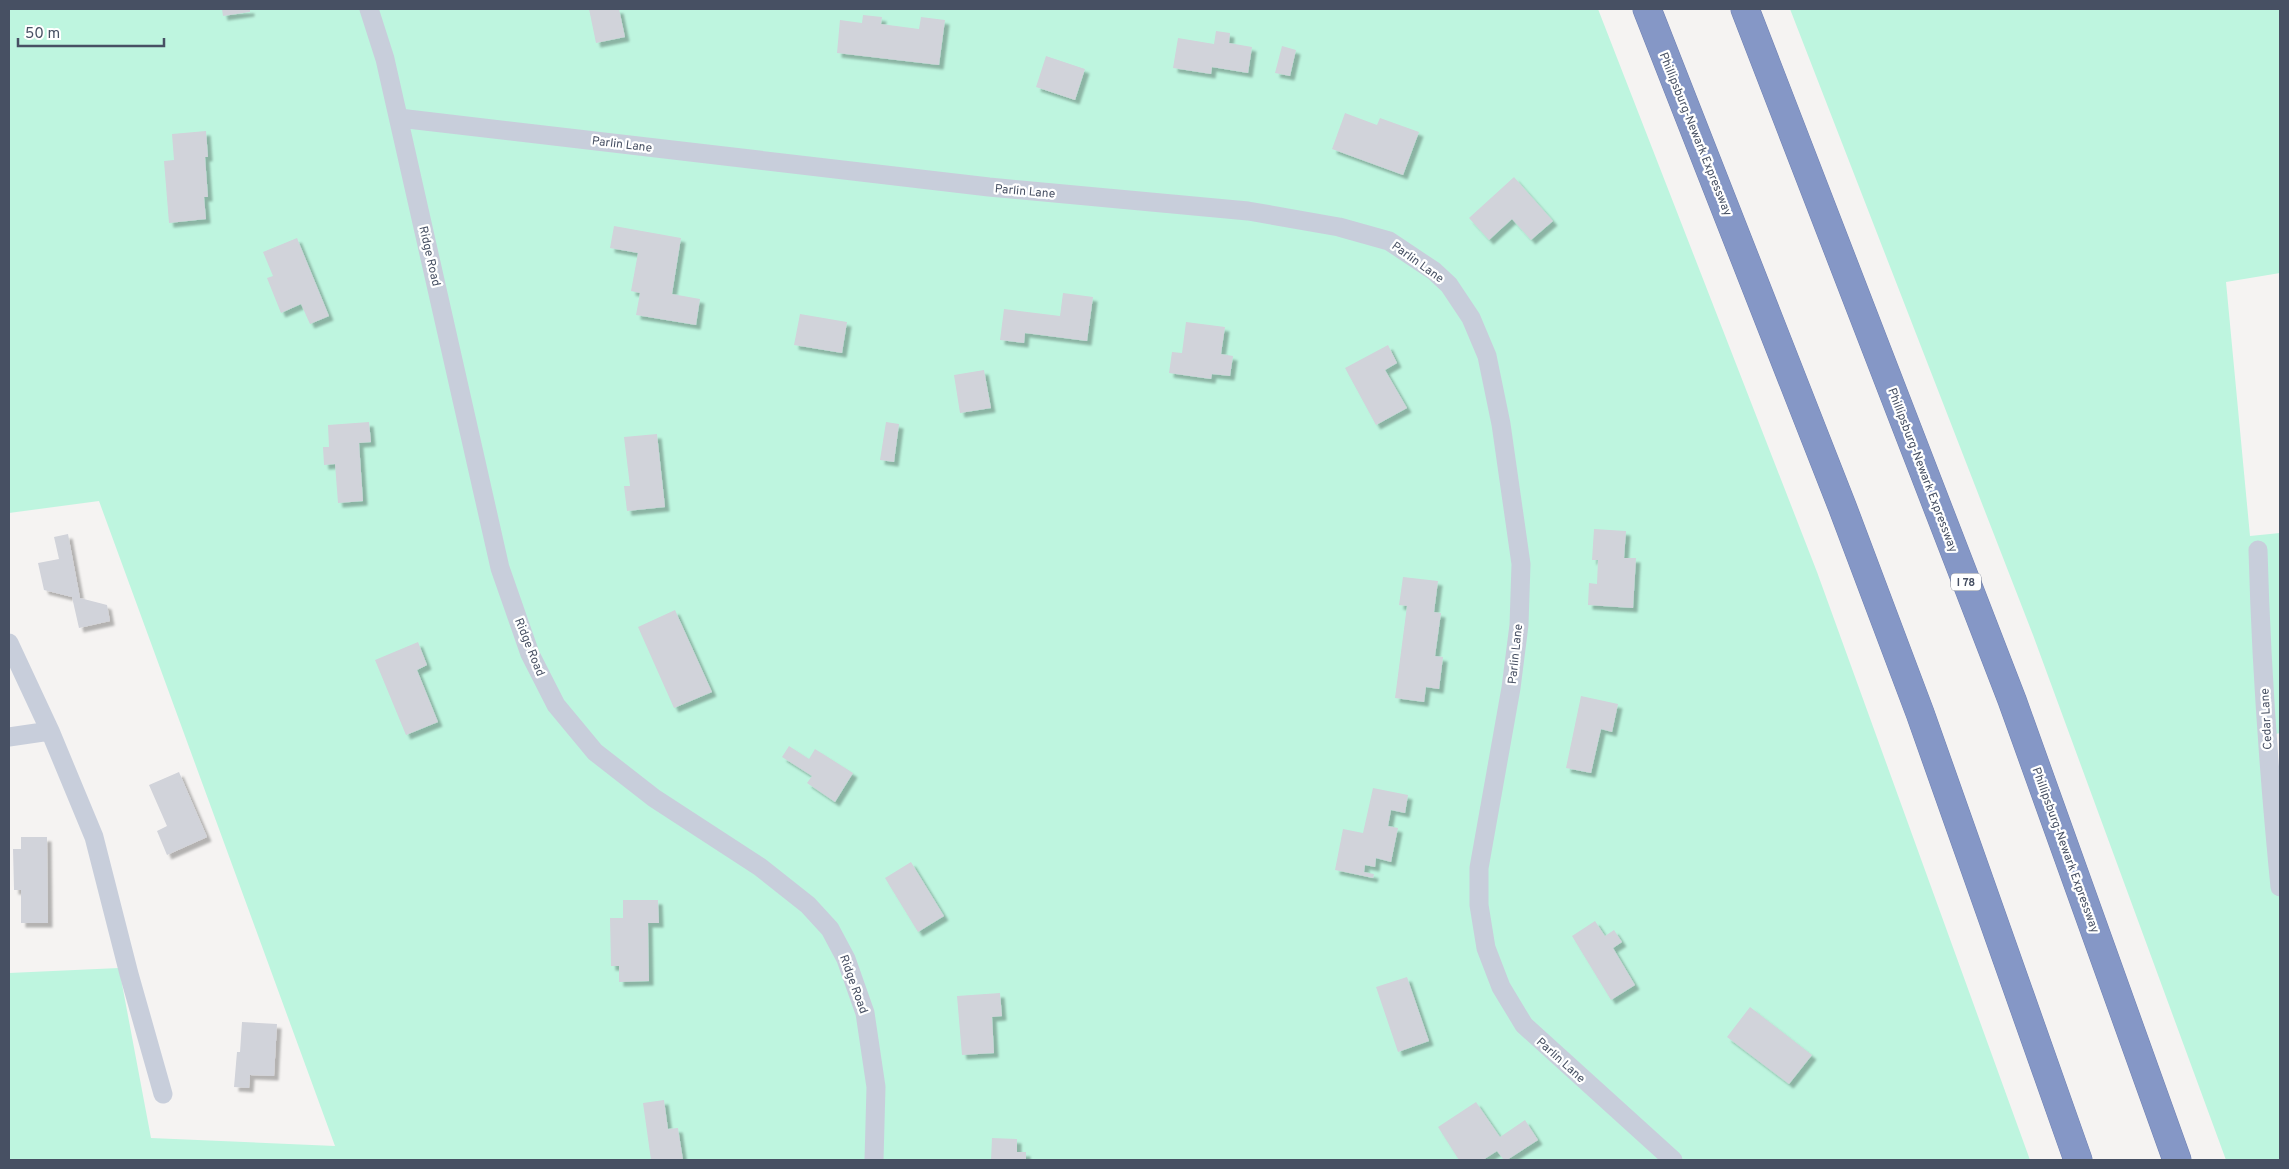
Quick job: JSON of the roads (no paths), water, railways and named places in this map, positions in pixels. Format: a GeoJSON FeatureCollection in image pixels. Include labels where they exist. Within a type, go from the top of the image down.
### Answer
{"type":"FeatureCollection","features":[{"type":"Feature","properties":{"kind":"highway","name":"Phillipsburg-Newark Expressway"},"geometry":{"type":"LineString","coordinates":[[1647,9],[1863,560],[1920,713],[2078,1160]]}},
{"type":"Feature","properties":{"kind":"highway","name":"Phillipsburg-Newark Expressway"},"geometry":{"type":"LineString","coordinates":[[1745,9],[2012,700],[2177,1160]]}},
{"type":"Feature","properties":{"kind":"street","name":"Ridge Road"},"geometry":{"type":"LineString","coordinates":[[369,9],[385,59],[500,568],[530,654],[556,705],[595,752],[654,798],[760,867],[808,905],[830,929],[846,959],[865,1013],[876,1087],[874,1160]]}},
{"type":"Feature","properties":{"kind":"street","name":"Parlin Lane"},"geometry":{"type":"LineString","coordinates":[[398,118],[990,187],[1248,211],[1339,227],[1389,241],[1434,271],[1449,285],[1471,318],[1487,356],[1501,424],[1520,564],[1519,625],[1511,688],[1479,868],[1479,905],[1486,948],[1501,987],[1524,1025],[1673,1160]]}},
{"type":"Feature","properties":{"kind":"street","name":"Cedar Lane"},"geometry":{"type":"LineString","coordinates":[[2258,550],[2269,774],[2280,887]]}},
{"type":"Feature","properties":{"kind":"street"},"geometry":{"type":"LineString","coordinates":[[9,643],[50,730],[94,837],[129,974],[163,1094]]}},
{"type":"Feature","properties":{"kind":"street"},"geometry":{"type":"LineString","coordinates":[[9,737],[50,730]]}}]}
